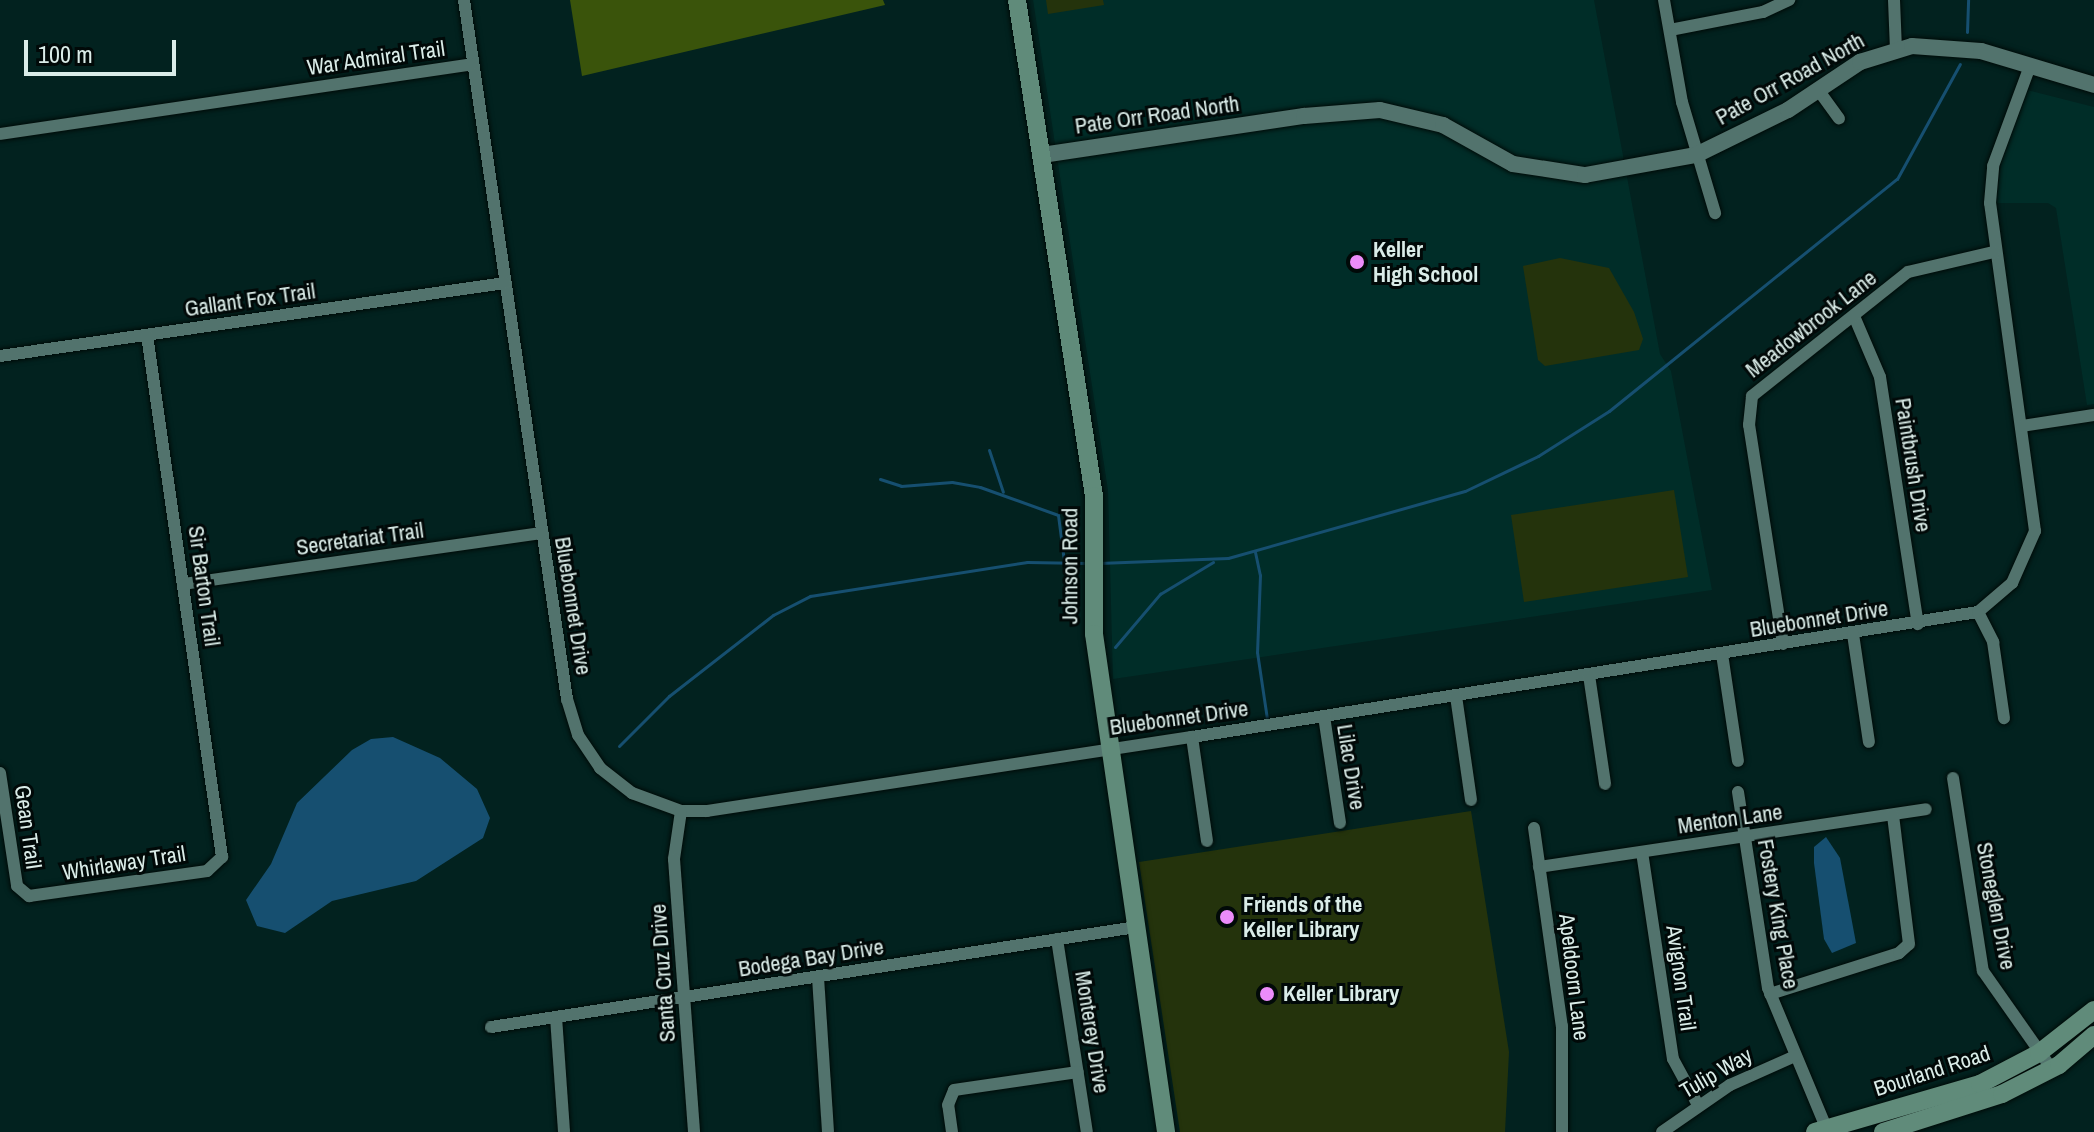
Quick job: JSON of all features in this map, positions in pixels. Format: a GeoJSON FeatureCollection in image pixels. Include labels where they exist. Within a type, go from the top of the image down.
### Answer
{"type":"FeatureCollection","features":[{"type":"Feature","properties":{"kind":"main road","name":"Johnson Road"},"geometry":{"type":"LineString","coordinates":[[1017,0],[1094,496],[1091,585],[1108,749],[1166,1132]]}},
{"type":"Feature","properties":{"kind":"main road","name":"Bourland Road"},"geometry":{"type":"LineString","coordinates":[[1821,1130],[1980,1084],[2039,1053],[2094,1010]]}},
{"type":"Feature","properties":{"kind":"main road","name":"Bourland Road"},"geometry":{"type":"LineString","coordinates":[[1883,1132],[1984,1101],[2052,1069],[2094,1035]]}},
{"type":"Feature","properties":{"kind":"street","name":"Bluebonnet Drive"},"geometry":{"type":"LineString","coordinates":[[464,0],[567,699],[578,735],[600,768],[632,793],[681,811],[719,810],[1918,624],[1978,612],[2012,583],[2035,531],[2022,426],[1994,252],[1993,166],[2030,66]]}},
{"type":"Feature","properties":{"kind":"street"},"geometry":{"type":"LineString","coordinates":[[1664,0],[1696,155],[1715,213]]}},
{"type":"Feature","properties":{"kind":"street"},"geometry":{"type":"LineString","coordinates":[[1670,30],[1763,12],[1789,0]]}},
{"type":"Feature","properties":{"kind":"street"},"geometry":{"type":"LineString","coordinates":[[1894,0],[1896,49]]}},
{"type":"Feature","properties":{"kind":"street","name":"Pate Orr Road North"},"geometry":{"type":"LineString","coordinates":[[1042,155],[1351,110],[1399,112],[1443,125],[1513,164],[1537,172],[1585,175],[1696,155],[1819,91],[1860,62],[1896,49],[1955,46],[2094,85]]}},
{"type":"Feature","properties":{"kind":"street","name":"War Admiral Trail"},"geometry":{"type":"LineString","coordinates":[[0,134],[473,64]]}},
{"type":"Feature","properties":{"kind":"street"},"geometry":{"type":"LineString","coordinates":[[1819,91],[1839,119]]}},
{"type":"Feature","properties":{"kind":"street","name":"Meadowbrook Lane"},"geometry":{"type":"LineString","coordinates":[[1783,644],[1749,425],[1750,403],[1908,272],[1994,252]]}},
{"type":"Feature","properties":{"kind":"street","name":"Gallant Fox Trail"},"geometry":{"type":"LineString","coordinates":[[0,356],[505,283]]}},
{"type":"Feature","properties":{"kind":"street","name":"Paintbrush Drive"},"geometry":{"type":"LineString","coordinates":[[1854,316],[1880,377],[1918,624]]}},
{"type":"Feature","properties":{"kind":"street","name":"Sir Barton Trail"},"geometry":{"type":"LineString","coordinates":[[147,335],[222,844]]}},
{"type":"Feature","properties":{"kind":"street"},"geometry":{"type":"LineString","coordinates":[[2022,426],[2094,415]]}},
{"type":"Feature","properties":{"kind":"street","name":"Secretariat Trail"},"geometry":{"type":"LineString","coordinates":[[183,584],[542,533]]}},
{"type":"Feature","properties":{"kind":"street"},"geometry":{"type":"LineString","coordinates":[[1978,612],[1993,642],[2004,718]]}},
{"type":"Feature","properties":{"kind":"street"},"geometry":{"type":"LineString","coordinates":[[1853,634],[1869,742]]}},
{"type":"Feature","properties":{"kind":"street"},"geometry":{"type":"LineString","coordinates":[[1722,654],[1738,761]]}},
{"type":"Feature","properties":{"kind":"street"},"geometry":{"type":"LineString","coordinates":[[1589,675],[1605,784]]}},
{"type":"Feature","properties":{"kind":"street"},"geometry":{"type":"LineString","coordinates":[[1456,696],[1471,800]]}},
{"type":"Feature","properties":{"kind":"street","name":"Lilac Drive"},"geometry":{"type":"LineString","coordinates":[[1324,716],[1340,823]]}},
{"type":"Feature","properties":{"kind":"street"},"geometry":{"type":"LineString","coordinates":[[1192,737],[1207,841]]}},
{"type":"Feature","properties":{"kind":"street","name":"Gean Trail"},"geometry":{"type":"LineString","coordinates":[[0,773],[17,886]]}},
{"type":"Feature","properties":{"kind":"street","name":"Stoneglen Drive"},"geometry":{"type":"LineString","coordinates":[[1953,778],[1983,971],[2052,1069]]}},
{"type":"Feature","properties":{"kind":"street","name":"Fostery King Place"},"geometry":{"type":"LineString","coordinates":[[1738,792],[1770,994],[1821,1130]]}},
{"type":"Feature","properties":{"kind":"street","name":"Menton Lane"},"geometry":{"type":"LineString","coordinates":[[1539,867],[1926,809]]}},
{"type":"Feature","properties":{"kind":"street","name":"Santa Cruz Drive"},"geometry":{"type":"LineString","coordinates":[[681,811],[674,859],[694,1132]]}},
{"type":"Feature","properties":{"kind":"street"},"geometry":{"type":"LineString","coordinates":[[1770,994],[1899,953],[1911,932],[1893,815]]}},
{"type":"Feature","properties":{"kind":"street","name":"Apeldoorn Lane"},"geometry":{"type":"LineString","coordinates":[[1534,828],[1562,1026],[1562,1132]]}},
{"type":"Feature","properties":{"kind":"street","name":"Whirlaway Trail"},"geometry":{"type":"LineString","coordinates":[[17,886],[38,897],[207,871],[222,857],[222,844]]}},
{"type":"Feature","properties":{"kind":"street","name":"Avignon Trail"},"geometry":{"type":"LineString","coordinates":[[1642,852],[1671,1049],[1698,1105]]}},
{"type":"Feature","properties":{"kind":"street","name":"Bodega Bay Drive"},"geometry":{"type":"LineString","coordinates":[[491,1027],[1136,927]]}},
{"type":"Feature","properties":{"kind":"street","name":"Monterey Drive"},"geometry":{"type":"LineString","coordinates":[[1057,939],[1087,1132]]}},
{"type":"Feature","properties":{"kind":"street"},"geometry":{"type":"LineString","coordinates":[[818,977],[828,1132]]}},
{"type":"Feature","properties":{"kind":"street"},"geometry":{"type":"LineString","coordinates":[[556,1017],[564,1132]]}},
{"type":"Feature","properties":{"kind":"street","name":"Tulip Way"},"geometry":{"type":"LineString","coordinates":[[1662,1132],[1698,1105],[1795,1056]]}},
{"type":"Feature","properties":{"kind":"street"},"geometry":{"type":"LineString","coordinates":[[952,1132],[948,1105],[954,1090],[1078,1072]]}},
{"type":"Feature","properties":{"kind":"shaded area","name":"Keller High School"},"geometry":{"type":"Polygon","coordinates":[[[1033,0],[1594,0],[1660,354],[1671,371],[1712,590],[1113,679],[1108,490],[1033,0]]]}},
{"type":"Feature","properties":{"kind":"shaded area"},"geometry":{"type":"Polygon","coordinates":[[[1046,0],[1103,0],[1104,5],[1048,14],[1046,0]]]}},
{"type":"Feature","properties":{"kind":"shaded area"},"geometry":{"type":"Polygon","coordinates":[[[2027,90],[2094,107],[2094,404],[2087,405],[2056,208],[2048,203],[1996,203],[2003,148],[2027,90]]]}},
{"type":"Feature","properties":{"kind":"shaded area"},"geometry":{"type":"Polygon","coordinates":[[[1560,258],[1609,268],[1634,312],[1643,339],[1639,350],[1545,366],[1538,360],[1523,266],[1560,258]]]}},
{"type":"Feature","properties":{"kind":"shaded area"},"geometry":{"type":"Polygon","coordinates":[[[1674,490],[1688,577],[1524,602],[1511,515],[1674,490]]]}},
{"type":"Feature","properties":{"kind":"shaded area"},"geometry":{"type":"Polygon","coordinates":[[[1471,811],[1509,1052],[1505,1132],[1180,1132],[1139,862],[1471,811]]]}},
{"type":"Feature","properties":{"kind":"green space"},"geometry":{"type":"Polygon","coordinates":[[[570,0],[883,0],[885,5],[582,76],[570,0]]]}},
{"type":"Feature","properties":{"kind":"water"},"geometry":{"type":"Polygon","coordinates":[[[393,737],[440,758],[477,789],[490,818],[483,838],[416,881],[332,901],[285,933],[257,926],[246,900],[271,864],[297,803],[352,750],[371,739],[393,737]]]}},
{"type":"Feature","properties":{"kind":"water"},"geometry":{"type":"Polygon","coordinates":[[[1826,837],[1840,858],[1856,943],[1832,953],[1824,939],[1814,863],[1814,847],[1826,837]]]}},
{"type":"Feature","properties":{"kind":"waterway"},"geometry":{"type":"LineString","coordinates":[[1967,32],[1968,0]]}},
{"type":"Feature","properties":{"kind":"waterway"},"geometry":{"type":"LineString","coordinates":[[1099,563],[1228,558],[1465,491],[1538,456],[1609,411],[1897,179],[1960,64]]}},
{"type":"Feature","properties":{"kind":"waterway"},"geometry":{"type":"LineString","coordinates":[[989,450],[1003,492]]}},
{"type":"Feature","properties":{"kind":"waterway"},"geometry":{"type":"LineString","coordinates":[[880,479],[901,486],[952,482],[980,487],[1058,515],[1064,561]]}},
{"type":"Feature","properties":{"kind":"waterway"},"geometry":{"type":"LineString","coordinates":[[1255,552],[1260,575],[1257,652],[1267,719]]}},
{"type":"Feature","properties":{"kind":"waterway"},"geometry":{"type":"LineString","coordinates":[[619,746],[669,696],[773,615],[810,596],[1027,562],[1087,563]]}},
{"type":"Feature","properties":{"kind":"waterway"},"geometry":{"type":"LineString","coordinates":[[1115,647],[1160,594],[1213,562]]}},
{"type":"Feature","properties":{"kind":"place","name":"Keller High School"},"geometry":{"type":"Point","coordinates":[1357,262]}},
{"type":"Feature","properties":{"kind":"place","name":"Friends of the Keller Library"},"geometry":{"type":"Point","coordinates":[1227,917]}},
{"type":"Feature","properties":{"kind":"place","name":"Keller Library"},"geometry":{"type":"Point","coordinates":[1267,994]}}]}
